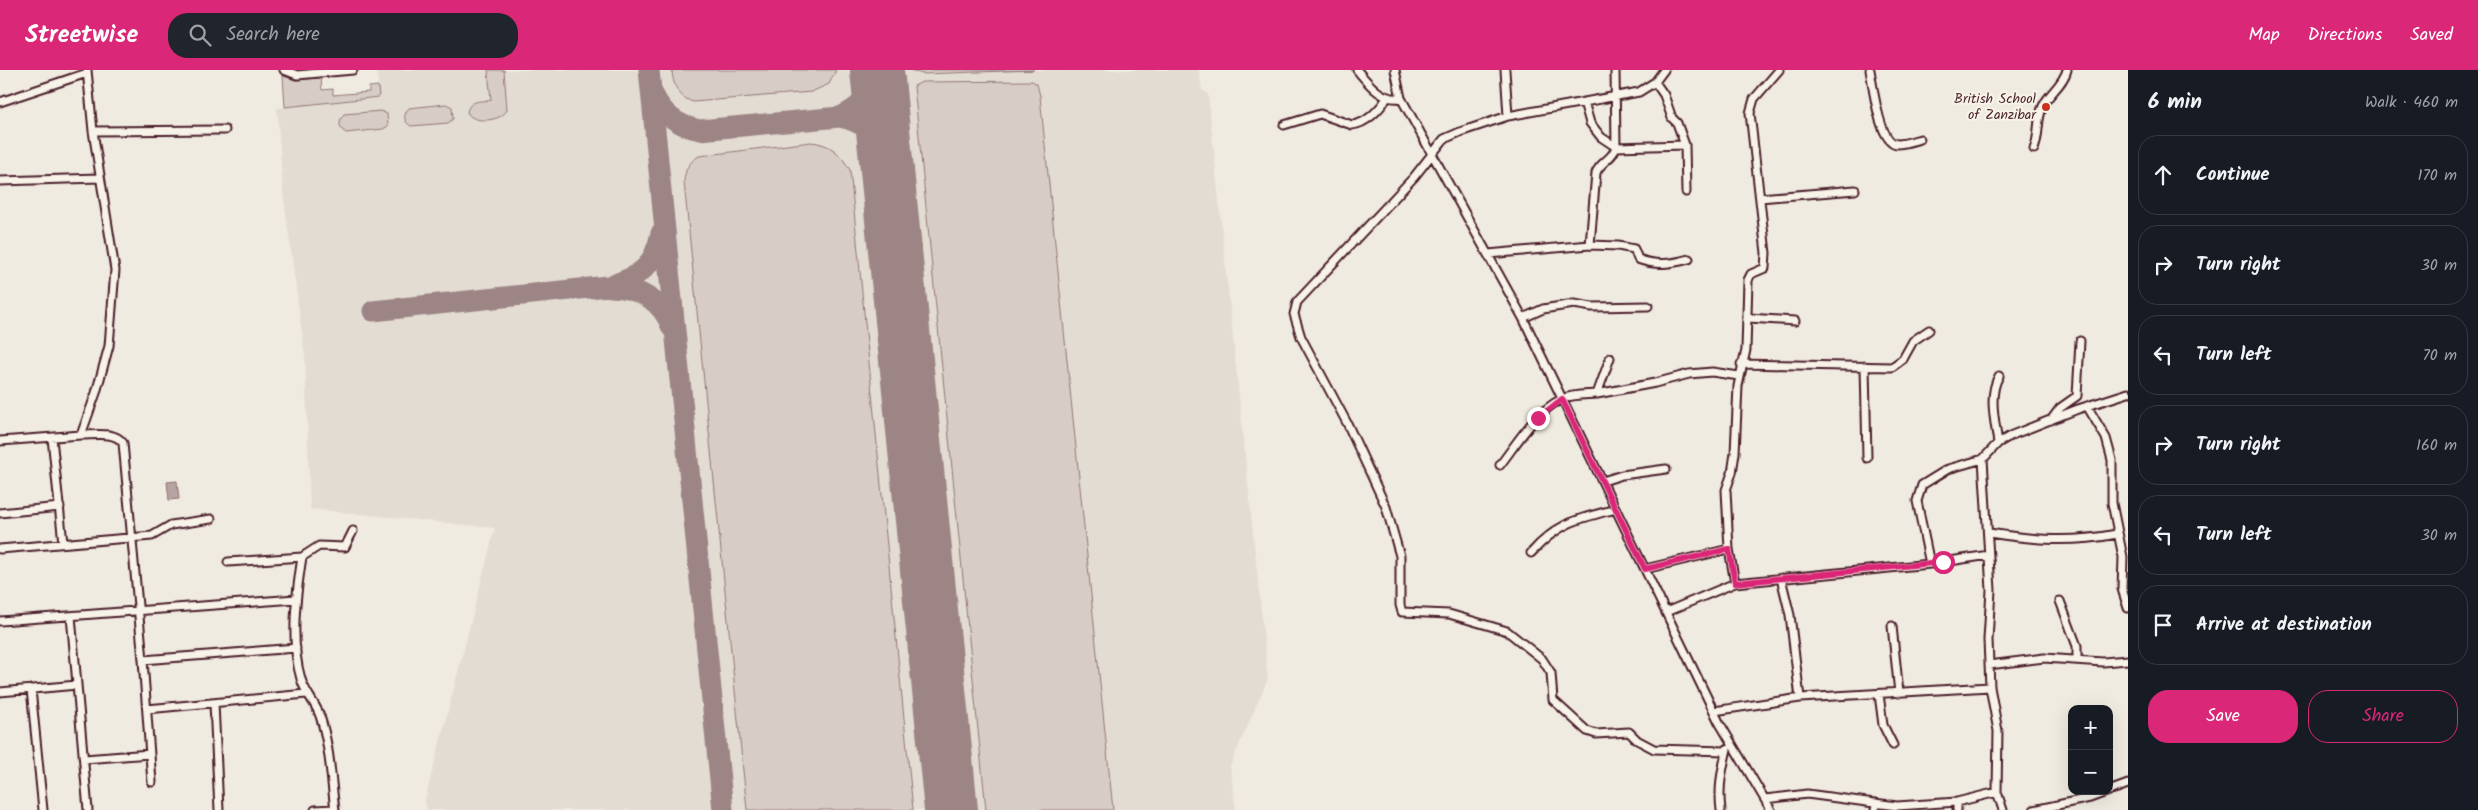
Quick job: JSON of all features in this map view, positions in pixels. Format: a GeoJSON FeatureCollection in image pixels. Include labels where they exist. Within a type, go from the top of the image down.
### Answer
{"type":"FeatureCollection","features":[{"type":"Feature","properties":{"kind":"street"},"geometry":{"type":"LineString","coordinates":[[284,70],[297,75],[353,70]]}},
{"type":"Feature","properties":{"kind":"street"},"geometry":{"type":"LineString","coordinates":[[1357,70],[1387,98],[1401,98]]}},
{"type":"Feature","properties":{"kind":"street"},"geometry":{"type":"LineString","coordinates":[[1395,70],[1401,98],[1434,153],[1523,318],[1729,741],[1771,810]]}},
{"type":"Feature","properties":{"kind":"street"},"geometry":{"type":"LineString","coordinates":[[1505,70],[1508,116]]}},
{"type":"Feature","properties":{"kind":"street"},"geometry":{"type":"LineString","coordinates":[[1590,245],[1596,173],[1615,152],[1616,147],[1615,70]]}},
{"type":"Feature","properties":{"kind":"street"},"geometry":{"type":"LineString","coordinates":[[1664,70],[1655,82],[1639,92],[1508,116],[1444,139],[1414,178],[1297,302],[1294,314],[1301,337],[1347,423],[1386,507],[1400,556],[1400,604],[1402,612],[1449,614],[1507,631],[1542,659],[1551,673],[1553,700],[1587,731],[1596,734],[1629,732],[1637,740],[1654,749],[1726,751]]}},
{"type":"Feature","properties":{"kind":"street"},"geometry":{"type":"LineString","coordinates":[[1735,583],[1729,549],[1726,490],[1735,453],[1739,376],[1746,350],[1749,318],[1749,278],[1751,274],[1761,272],[1765,265],[1760,198],[1750,113],[1754,99],[1779,70]]}},
{"type":"Feature","properties":{"kind":"street"},"geometry":{"type":"LineString","coordinates":[[1870,70],[1882,131],[1889,140],[1896,144],[1920,139]]}},
{"type":"Feature","properties":{"kind":"street"},"geometry":{"type":"LineString","coordinates":[[2034,149],[2043,105],[2065,77],[2067,70]]}},
{"type":"Feature","properties":{"kind":"street"},"geometry":{"type":"LineString","coordinates":[[0,102],[87,72],[92,131],[115,270],[108,346],[96,393],[81,435]]}},
{"type":"Feature","properties":{"kind":"street"},"geometry":{"type":"LineString","coordinates":[[1655,82],[1664,95],[1672,118],[1677,123],[1685,145],[1686,192]]}},
{"type":"Feature","properties":{"kind":"street"},"geometry":{"type":"LineString","coordinates":[[1284,125],[1320,114],[1352,125],[1357,124],[1374,114],[1387,98]]}},
{"type":"Feature","properties":{"kind":"street"},"geometry":{"type":"LineString","coordinates":[[1584,102],[1590,123],[1601,137],[1616,147],[1685,145]]}},
{"type":"Feature","properties":{"kind":"street"},"geometry":{"type":"LineString","coordinates":[[92,131],[226,130]]}},
{"type":"Feature","properties":{"kind":"street"},"geometry":{"type":"LineString","coordinates":[[0,181],[100,178]]}},
{"type":"Feature","properties":{"kind":"street"},"geometry":{"type":"LineString","coordinates":[[1760,198],[1855,190]]}},
{"type":"Feature","properties":{"kind":"street"},"geometry":{"type":"LineString","coordinates":[[1488,254],[1590,245],[1618,246],[1634,250],[1638,259],[1653,264],[1668,264],[1689,259]]}},
{"type":"Feature","properties":{"kind":"street"},"geometry":{"type":"LineString","coordinates":[[1523,318],[1560,305],[1574,304],[1592,307],[1648,306]]}},
{"type":"Feature","properties":{"kind":"street"},"geometry":{"type":"LineString","coordinates":[[1749,318],[1795,321]]}},
{"type":"Feature","properties":{"kind":"street"},"geometry":{"type":"LineString","coordinates":[[1741,364],[1892,366],[1903,360],[1913,341],[1929,330]]}},
{"type":"Feature","properties":{"kind":"street"},"geometry":{"type":"LineString","coordinates":[[2051,420],[2060,408],[2077,396],[2080,341]]}},
{"type":"Feature","properties":{"kind":"street"},"geometry":{"type":"LineString","coordinates":[[1597,394],[1610,358]]}},
{"type":"Feature","properties":{"kind":"street"},"geometry":{"type":"LineString","coordinates":[[1865,366],[1867,458]]}},
{"type":"Feature","properties":{"kind":"street"},"geometry":{"type":"LineString","coordinates":[[1500,465],[1538,418],[1562,399],[1655,384],[1689,374],[1712,372],[1739,376]]}},
{"type":"Feature","properties":{"kind":"street"},"geometry":{"type":"LineString","coordinates":[[1998,443],[1994,392],[1999,376]]}},
{"type":"Feature","properties":{"kind":"street"},"geometry":{"type":"LineString","coordinates":[[1930,564],[1918,508],[1918,492],[1922,485],[1948,469],[1983,459],[1998,443],[2087,406],[2128,393]]}},
{"type":"Feature","properties":{"kind":"street"},"geometry":{"type":"LineString","coordinates":[[2087,406],[2106,438],[2112,460],[2112,503],[2117,534],[2125,549],[2122,588],[2128,608]]}},
{"type":"Feature","properties":{"kind":"street"},"geometry":{"type":"LineString","coordinates":[[0,441],[81,435],[114,435],[120,437],[124,443],[144,660],[152,782]]}},
{"type":"Feature","properties":{"kind":"street"},"geometry":{"type":"LineString","coordinates":[[52,438],[64,543]]}},
{"type":"Feature","properties":{"kind":"street"},"geometry":{"type":"LineString","coordinates":[[1983,459],[1989,533],[1990,687],[1998,731],[1997,792],[2003,810]]}},
{"type":"Feature","properties":{"kind":"street"},"geometry":{"type":"LineString","coordinates":[[1603,481],[1622,475],[1666,469]]}},
{"type":"Feature","properties":{"kind":"street"},"geometry":{"type":"LineString","coordinates":[[0,513],[60,507]]}},
{"type":"Feature","properties":{"kind":"street"},"geometry":{"type":"LineString","coordinates":[[1531,553],[1547,535],[1573,520],[1616,509]]}},
{"type":"Feature","properties":{"kind":"street"},"geometry":{"type":"LineString","coordinates":[[0,549],[152,536],[171,525],[211,519]]}},
{"type":"Feature","properties":{"kind":"street"},"geometry":{"type":"LineString","coordinates":[[228,562],[302,557],[319,546],[345,547],[353,531]]}},
{"type":"Feature","properties":{"kind":"street"},"geometry":{"type":"LineString","coordinates":[[1989,533],[2030,539],[2077,541],[2117,534]]}},
{"type":"Feature","properties":{"kind":"street"},"geometry":{"type":"LineString","coordinates":[[1645,569],[1729,549]]}},
{"type":"Feature","properties":{"kind":"street"},"geometry":{"type":"LineString","coordinates":[[1666,612],[1735,583],[1930,564],[1989,555]]}},
{"type":"Feature","properties":{"kind":"street"},"geometry":{"type":"LineString","coordinates":[[302,557],[296,599],[296,648],[300,678],[306,694],[320,715],[326,740],[334,810],[314,810]]}},
{"type":"Feature","properties":{"kind":"street"},"geometry":{"type":"LineString","coordinates":[[1781,578],[1790,615],[1800,698]]}},
{"type":"Feature","properties":{"kind":"street"},"geometry":{"type":"LineString","coordinates":[[0,621],[296,599]]}},
{"type":"Feature","properties":{"kind":"street"},"geometry":{"type":"LineString","coordinates":[[2060,601],[2077,646],[2077,660]]}},
{"type":"Feature","properties":{"kind":"street"},"geometry":{"type":"LineString","coordinates":[[71,616],[88,810]]}},
{"type":"Feature","properties":{"kind":"street"},"geometry":{"type":"LineString","coordinates":[[1892,626],[1899,693]]}},
{"type":"Feature","properties":{"kind":"street"},"geometry":{"type":"LineString","coordinates":[[144,660],[296,648]]}},
{"type":"Feature","properties":{"kind":"street"},"geometry":{"type":"LineString","coordinates":[[1989,665],[2044,658],[2103,662],[2128,660]]}},
{"type":"Feature","properties":{"kind":"street"},"geometry":{"type":"LineString","coordinates":[[0,692],[76,685]]}},
{"type":"Feature","properties":{"kind":"street"},"geometry":{"type":"LineString","coordinates":[[1714,711],[1800,698],[1990,687]]}},
{"type":"Feature","properties":{"kind":"street"},"geometry":{"type":"LineString","coordinates":[[31,689],[42,810]]}},
{"type":"Feature","properties":{"kind":"street"},"geometry":{"type":"LineString","coordinates":[[147,709],[306,694]]}},
{"type":"Feature","properties":{"kind":"street"},"geometry":{"type":"LineString","coordinates":[[1879,694],[1883,725],[1893,745]]}},
{"type":"Feature","properties":{"kind":"street"},"geometry":{"type":"LineString","coordinates":[[214,703],[219,810]]}},
{"type":"Feature","properties":{"kind":"street"},"geometry":{"type":"LineString","coordinates":[[1721,810],[1719,794],[1721,773],[1729,741]]}},
{"type":"Feature","properties":{"kind":"street"},"geometry":{"type":"LineString","coordinates":[[84,758],[150,754]]}},
{"type":"Feature","properties":{"kind":"street"},"geometry":{"type":"LineString","coordinates":[[2113,790],[2128,784]]}},
{"type":"Feature","properties":{"kind":"street"},"geometry":{"type":"LineString","coordinates":[[1765,799],[1807,794],[1876,806],[1897,806],[1957,802],[1997,792]]}},
{"type":"Feature","properties":{"kind":"street"},"geometry":{"type":"LineString","coordinates":[[2034,810],[2098,795]]}},
{"type":"Feature","properties":{"kind":"street"},"geometry":{"type":"LineString","coordinates":[[1957,802],[1957,810]]}},
{"type":"Feature","properties":{"kind":"shaded area"},"geometry":{"type":"Polygon","coordinates":[[[377,70],[1199,70],[1202,90],[1208,94],[1268,679],[1230,766],[1236,810],[427,810],[425,800],[495,528],[310,509],[305,356],[283,191],[277,108],[379,97],[377,70]]]}},
{"type":"Feature","properties":{"kind":"shaded area"},"geometry":{"type":"Polygon","coordinates":[[[488,70],[504,70],[507,110],[499,117],[480,120],[470,116],[467,112],[473,103],[491,100],[488,70]]]}},
{"type":"Feature","properties":{"kind":"shaded area"},"geometry":{"type":"Polygon","coordinates":[[[672,70],[836,70],[829,84],[811,92],[693,102],[677,90],[672,70]]]}},
{"type":"Feature","properties":{"kind":"shaded area"},"geometry":{"type":"Polygon","coordinates":[[[911,70],[1034,70],[922,74],[911,70]]]}},
{"type":"Feature","properties":{"kind":"shaded area"},"geometry":{"type":"Polygon","coordinates":[[[283,76],[295,80],[321,78],[322,90],[333,89],[333,95],[369,92],[369,87],[378,86],[379,97],[285,107],[283,76]]]}},
{"type":"Feature","properties":{"kind":"shaded area"},"geometry":{"type":"Polygon","coordinates":[[[1032,81],[1037,84],[1040,96],[1113,810],[986,810],[914,86],[922,82],[1032,81]]]}},
{"type":"Feature","properties":{"kind":"shaded area"},"geometry":{"type":"Polygon","coordinates":[[[446,104],[452,107],[453,119],[448,123],[411,126],[405,120],[405,115],[409,108],[446,104]]]}},
{"type":"Feature","properties":{"kind":"shaded area"},"geometry":{"type":"Polygon","coordinates":[[[381,111],[387,114],[388,126],[383,129],[346,133],[340,126],[341,118],[344,114],[381,111]]]}},
{"type":"Feature","properties":{"kind":"shaded area"},"geometry":{"type":"Polygon","coordinates":[[[811,142],[834,150],[850,170],[913,810],[747,810],[684,182],[688,167],[699,156],[811,142]]]}},
{"type":"Feature","properties":{"kind":"shaded area"},"geometry":{"type":"Polygon","coordinates":[[[177,481],[179,499],[169,500],[167,482],[177,481]]]}},
{"type":"Feature","properties":{"kind":"taxiway"},"geometry":{"type":"LineString","coordinates":[[649,70],[723,810]]}},
{"type":"Feature","properties":{"kind":"taxiway"},"geometry":{"type":"LineString","coordinates":[[840,117],[854,109],[865,99],[872,86],[876,70]]}},
{"type":"Feature","properties":{"kind":"taxiway"},"geometry":{"type":"LineString","coordinates":[[653,94],[666,114],[685,126],[700,130],[840,117],[848,119],[867,129],[877,139],[885,153]]}},
{"type":"Feature","properties":{"kind":"taxiway"},"geometry":{"type":"LineString","coordinates":[[373,311],[608,286],[629,279],[644,269],[654,254],[661,233]]}},
{"type":"Feature","properties":{"kind":"taxiway"},"geometry":{"type":"LineString","coordinates":[[611,287],[631,290],[648,297],[662,310],[672,328]]}},
{"type":"Feature","properties":{"kind":"runway"},"geometry":{"type":"LineString","coordinates":[[877,70],[951,810]]}},
{"type":"Feature","properties":{"kind":"place","name":"British School of Zanzibar"},"geometry":{"type":"Point","coordinates":[2046,107]}},
{"type":"Feature","properties":{"kind":"route"},"geometry":{"type":"LineString","coordinates":[[1538,418],[1562,399],[1645,569],[1686,557],[1729,549],[1735,583],[1943,562]]}}]}
